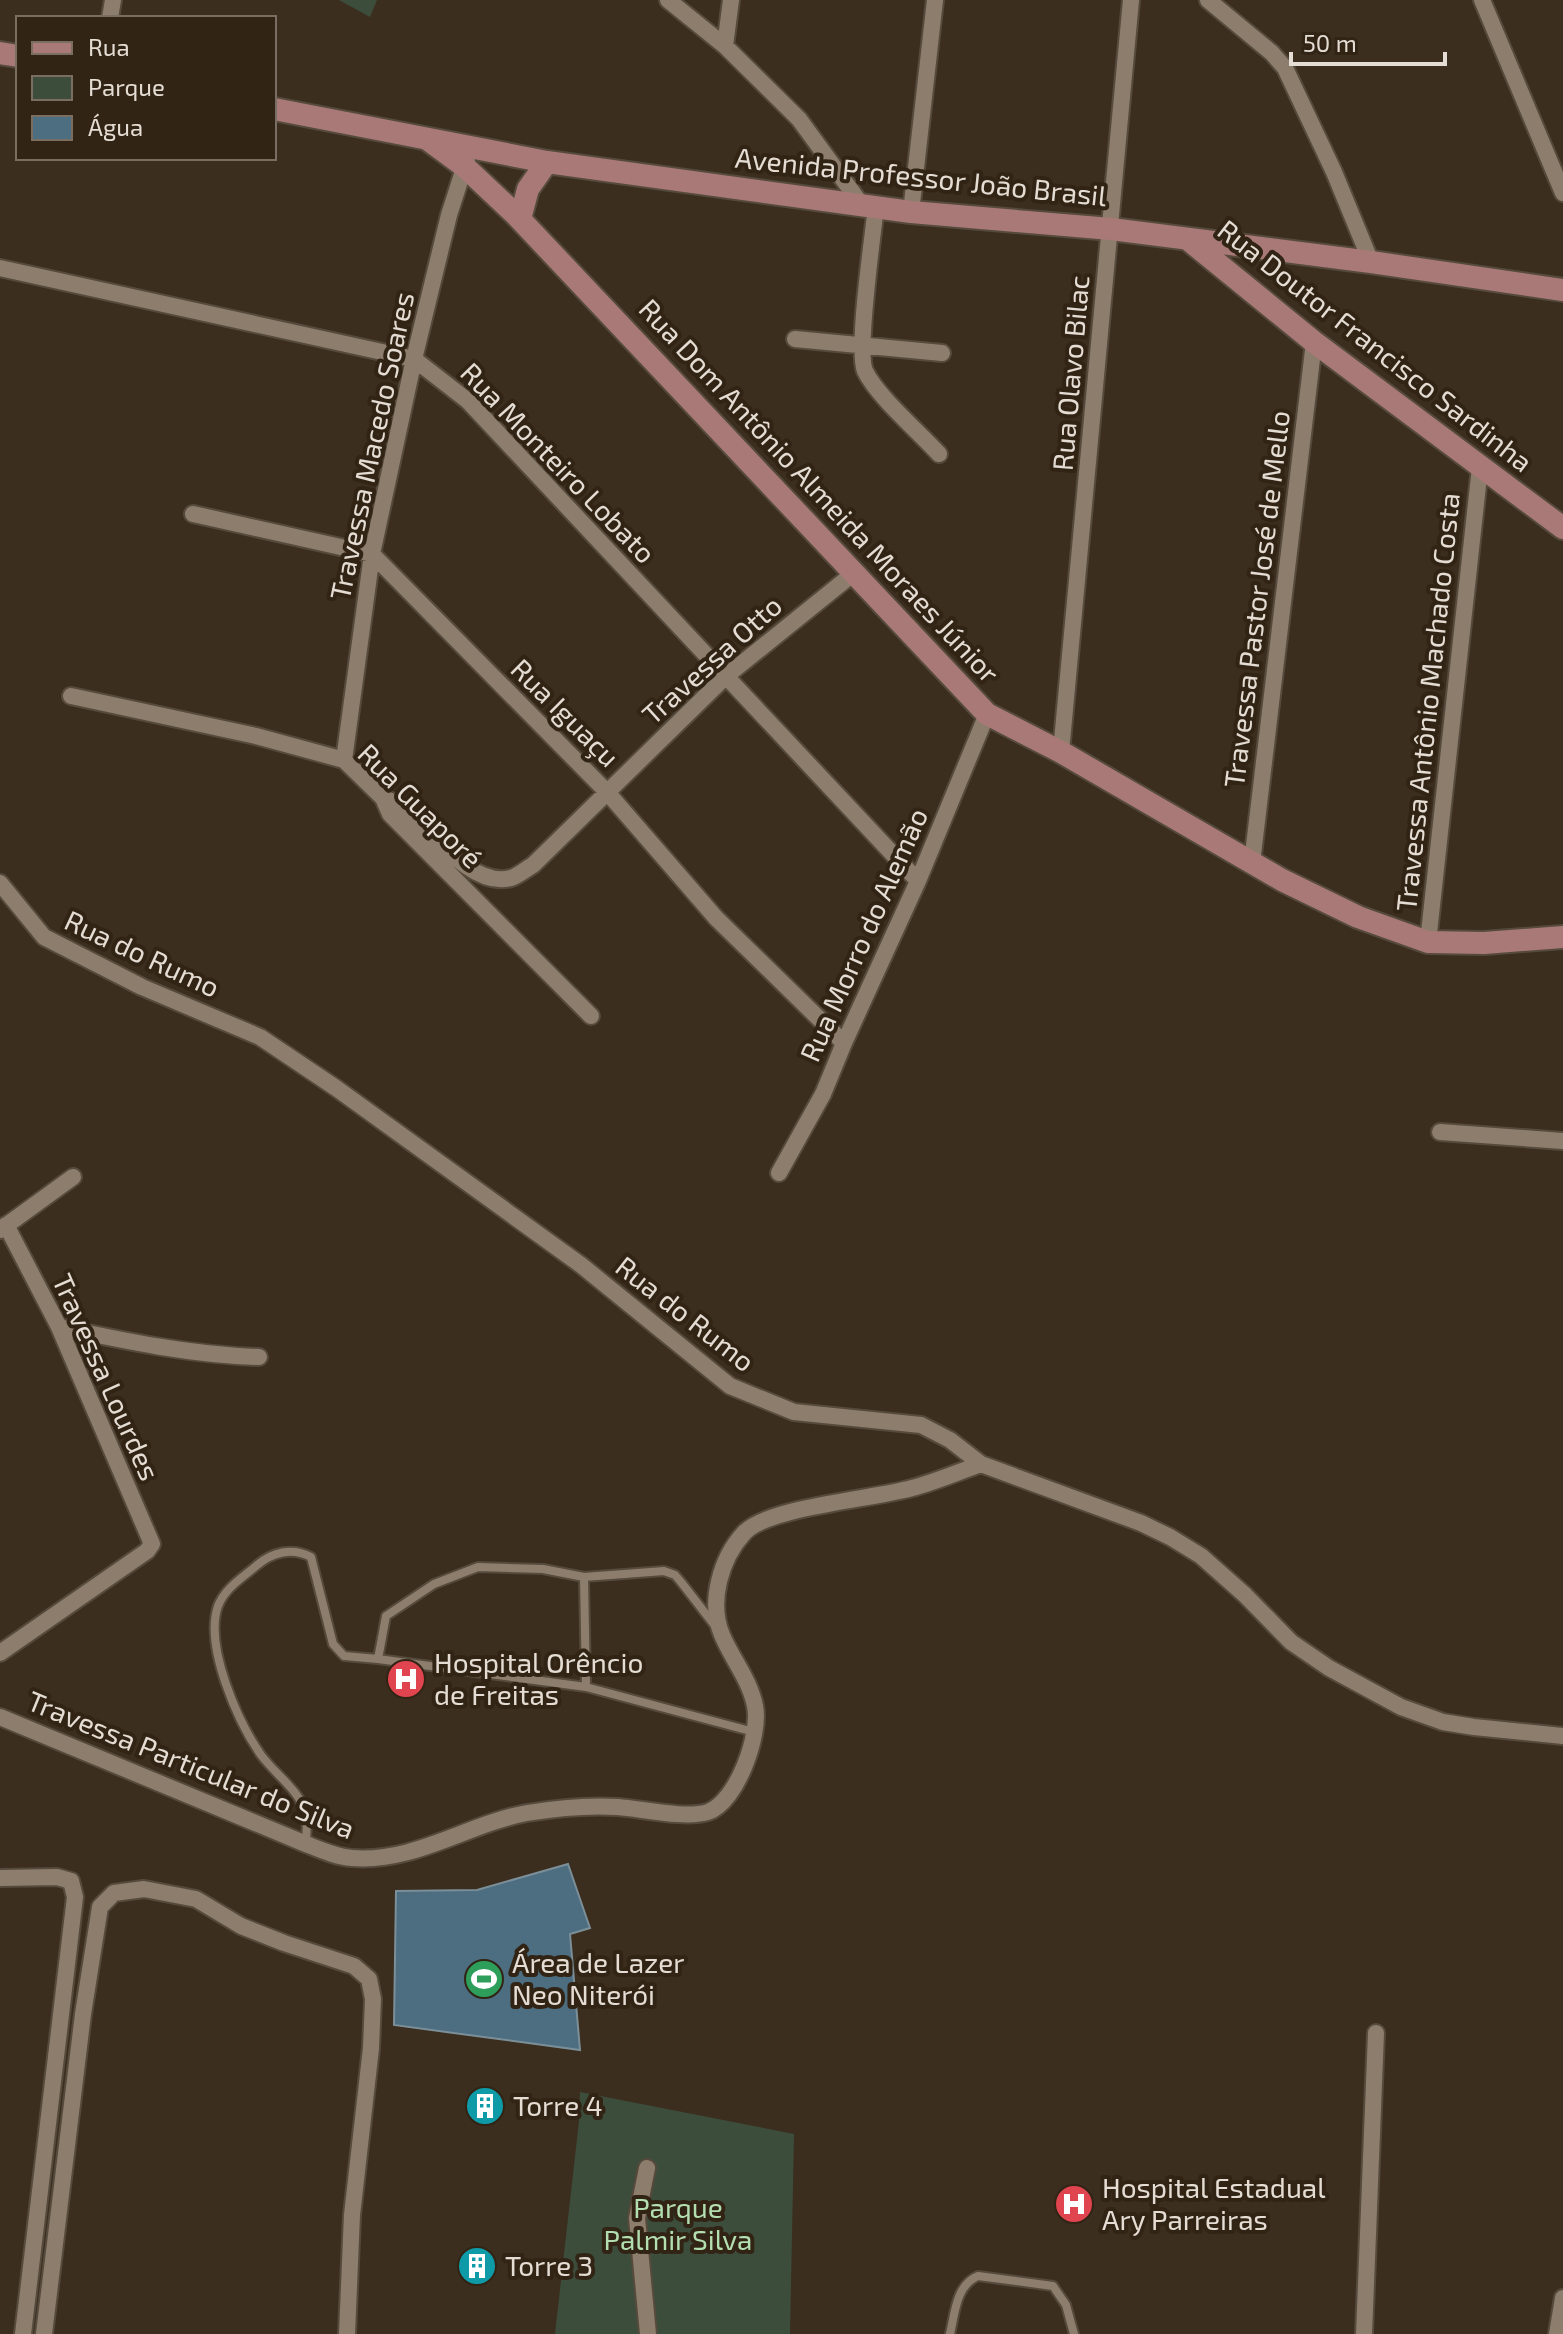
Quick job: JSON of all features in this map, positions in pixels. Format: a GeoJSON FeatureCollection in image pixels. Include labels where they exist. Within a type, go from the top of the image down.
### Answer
{"type":"FeatureCollection","features":[{"type":"Feature","properties":{"kind":"main road","name":"Rua Dom Antônio Almeida Moraes Júnior"},"geometry":{"type":"LineString","coordinates":[[276,109],[427,139],[468,157],[520,219],[987,714],[1061,752],[1252,863],[1358,917],[1428,942],[1484,943],[1563,937]]}},
{"type":"Feature","properties":{"kind":"main road","name":"Avenida Professor João Brasil"},"geometry":{"type":"LineString","coordinates":[[468,157],[547,162],[911,212],[1111,229],[1563,290]]}},
{"type":"Feature","properties":{"kind":"main road"},"geometry":{"type":"LineString","coordinates":[[520,219],[528,189],[547,162]]}},
{"type":"Feature","properties":{"kind":"main road","name":"Rua Doutor Francisco Sardinha"},"geometry":{"type":"LineString","coordinates":[[1189,240],[1314,342],[1563,528]]}},
{"type":"Feature","properties":{"kind":"street"},"geometry":{"type":"LineString","coordinates":[[668,0],[725,46],[799,119],[869,205],[863,367],[869,378],[939,454]]}},
{"type":"Feature","properties":{"kind":"street"},"geometry":{"type":"LineString","coordinates":[[725,46],[731,0]]}},
{"type":"Feature","properties":{"kind":"street"},"geometry":{"type":"LineString","coordinates":[[911,212],[935,0]]}},
{"type":"Feature","properties":{"kind":"street","name":"Rua Olavo Bilac"},"geometry":{"type":"LineString","coordinates":[[1061,752],[1131,0]]}},
{"type":"Feature","properties":{"kind":"street"},"geometry":{"type":"LineString","coordinates":[[1208,0],[1272,53],[1285,68],[1334,172],[1371,262]]}},
{"type":"Feature","properties":{"kind":"street"},"geometry":{"type":"LineString","coordinates":[[1482,0],[1563,193]]}},
{"type":"Feature","properties":{"kind":"street","name":"Travessa Macedo Soares"},"geometry":{"type":"LineString","coordinates":[[344,760],[372,554],[414,359],[449,215],[468,157]]}},
{"type":"Feature","properties":{"kind":"street","name":"Rua Monteiro Lobato"},"geometry":{"type":"LineString","coordinates":[[0,268],[414,359],[468,401],[918,881]]}},
{"type":"Feature","properties":{"kind":"street"},"geometry":{"type":"LineString","coordinates":[[795,339],[942,353]]}},
{"type":"Feature","properties":{"kind":"street","name":"Travessa Pastor José de Mello"},"geometry":{"type":"LineString","coordinates":[[1252,863],[1314,342]]}},
{"type":"Feature","properties":{"kind":"street","name":"Travessa Antônio Machado Costa"},"geometry":{"type":"LineString","coordinates":[[1428,942],[1480,467]]}},
{"type":"Feature","properties":{"kind":"street"},"geometry":{"type":"LineString","coordinates":[[193,514],[372,554]]}},
{"type":"Feature","properties":{"kind":"street","name":"Rua Iguaçu"},"geometry":{"type":"LineString","coordinates":[[372,554],[607,792],[716,918],[844,1043]]}},
{"type":"Feature","properties":{"kind":"street","name":"Travessa Otto"},"geometry":{"type":"LineString","coordinates":[[383,798],[399,804],[458,860],[477,872],[493,878],[511,878],[533,865],[725,677],[854,573]]}},
{"type":"Feature","properties":{"kind":"street","name":"Rua Guaporé"},"geometry":{"type":"LineString","coordinates":[[71,696],[256,736],[344,760],[383,798],[390,814],[591,1016]]}},
{"type":"Feature","properties":{"kind":"street","name":"Rua Morro do Alemão"},"geometry":{"type":"LineString","coordinates":[[779,1173],[823,1094],[918,881],[987,714]]}},
{"type":"Feature","properties":{"kind":"street","name":"Rua do Rumo"},"geometry":{"type":"LineString","coordinates":[[0,883],[44,937],[142,987],[260,1037],[336,1088],[581,1265],[730,1386],[794,1412],[921,1425],[950,1440],[981,1464],[1141,1523],[1170,1537],[1201,1556],[1291,1642],[1329,1668],[1401,1707],[1443,1722],[1563,1736]]}},
{"type":"Feature","properties":{"kind":"street"},"geometry":{"type":"LineString","coordinates":[[1440,1132],[1563,1141]]}},
{"type":"Feature","properties":{"kind":"street"},"geometry":{"type":"LineString","coordinates":[[3,1227],[73,1177]]}},
{"type":"Feature","properties":{"kind":"street","name":"Travessa Lourdes"},"geometry":{"type":"LineString","coordinates":[[0,1653],[147,1551],[152,1544],[59,1327],[3,1227]]}},
{"type":"Feature","properties":{"kind":"street"},"geometry":{"type":"LineString","coordinates":[[59,1327],[163,1349],[212,1356],[259,1357]]}},
{"type":"Feature","properties":{"kind":"street","name":"Travessa Particular do Silva"},"geometry":{"type":"LineString","coordinates":[[0,1717],[306,1844],[350,1858],[399,1856],[525,1814],[578,1807],[694,1814],[710,1811],[727,1799],[735,1785],[754,1732],[755,1706],[720,1632],[717,1592],[723,1567],[745,1531],[761,1520],[913,1488],[981,1464]]}},
{"type":"Feature","properties":{"kind":"street"},"geometry":{"type":"LineString","coordinates":[[0,1878],[57,1877],[71,1881],[75,1897],[23,2334]]}},
{"type":"Feature","properties":{"kind":"street"},"geometry":{"type":"LineString","coordinates":[[44,2334],[83,2014],[100,1907],[114,1893],[144,1889],[196,1899],[241,1926],[354,1966],[369,1979],[373,1999],[371,2048],[352,2215],[347,2334]]}},
{"type":"Feature","properties":{"kind":"street"},"geometry":{"type":"LineString","coordinates":[[1364,2334],[1376,2033]]}},
{"type":"Feature","properties":{"kind":"street"},"geometry":{"type":"LineString","coordinates":[[647,2168],[637,2218],[648,2334]]}},
{"type":"Feature","properties":{"kind":"street"},"geometry":{"type":"LineString","coordinates":[[1557,2334],[1563,2298]]}},
{"type":"Feature","properties":{"kind":"lane"},"geometry":{"type":"LineString","coordinates":[[306,1844],[306,1814],[297,1797],[262,1755],[237,1713],[220,1661],[215,1630],[218,1606],[231,1586],[262,1561],[279,1553],[296,1550],[311,1557],[333,1644],[344,1656],[586,1687],[754,1732]]}},
{"type":"Feature","properties":{"kind":"lane"},"geometry":{"type":"LineString","coordinates":[[378,1659],[386,1616],[434,1584],[478,1567],[543,1569],[584,1577],[664,1571],[675,1575],[720,1632]]}},
{"type":"Feature","properties":{"kind":"lane"},"geometry":{"type":"LineString","coordinates":[[584,1577],[586,1687]]}},
{"type":"Feature","properties":{"kind":"lane"},"geometry":{"type":"LineString","coordinates":[[950,2334],[961,2290],[968,2280],[978,2276],[1053,2286],[1066,2305],[1074,2334]]}},
{"type":"Feature","properties":{"kind":"green space"},"geometry":{"type":"Polygon","coordinates":[[[339,0],[377,0],[370,17],[339,0]]]}},
{"type":"Feature","properties":{"kind":"green space","name":"Parque Palmir Silva"},"geometry":{"type":"Polygon","coordinates":[[[580,2092],[794,2134],[790,2334],[555,2334],[580,2092]]]}},
{"type":"Feature","properties":{"kind":"water","name":"Área de Lazer Neo Niterói"},"geometry":{"type":"Polygon","coordinates":[[[568,1864],[590,1928],[570,1934],[580,2050],[394,2025],[396,1891],[477,1890],[568,1864]]]}},
{"type":"Feature","properties":{"kind":"place","name":"Hospital Orêncio de Freitas"},"geometry":{"type":"Point","coordinates":[406,1679]}},
{"type":"Feature","properties":{"kind":"place","name":"Área de Lazer Neo Niterói"},"geometry":{"type":"Point","coordinates":[484,1979]}},
{"type":"Feature","properties":{"kind":"place","name":"Torre 4"},"geometry":{"type":"Point","coordinates":[485,2106]}},
{"type":"Feature","properties":{"kind":"place","name":"Hospital Estadual Ary Parreiras"},"geometry":{"type":"Point","coordinates":[1074,2204]}},
{"type":"Feature","properties":{"kind":"place","name":"Torre 3"},"geometry":{"type":"Point","coordinates":[477,2266]}}]}
